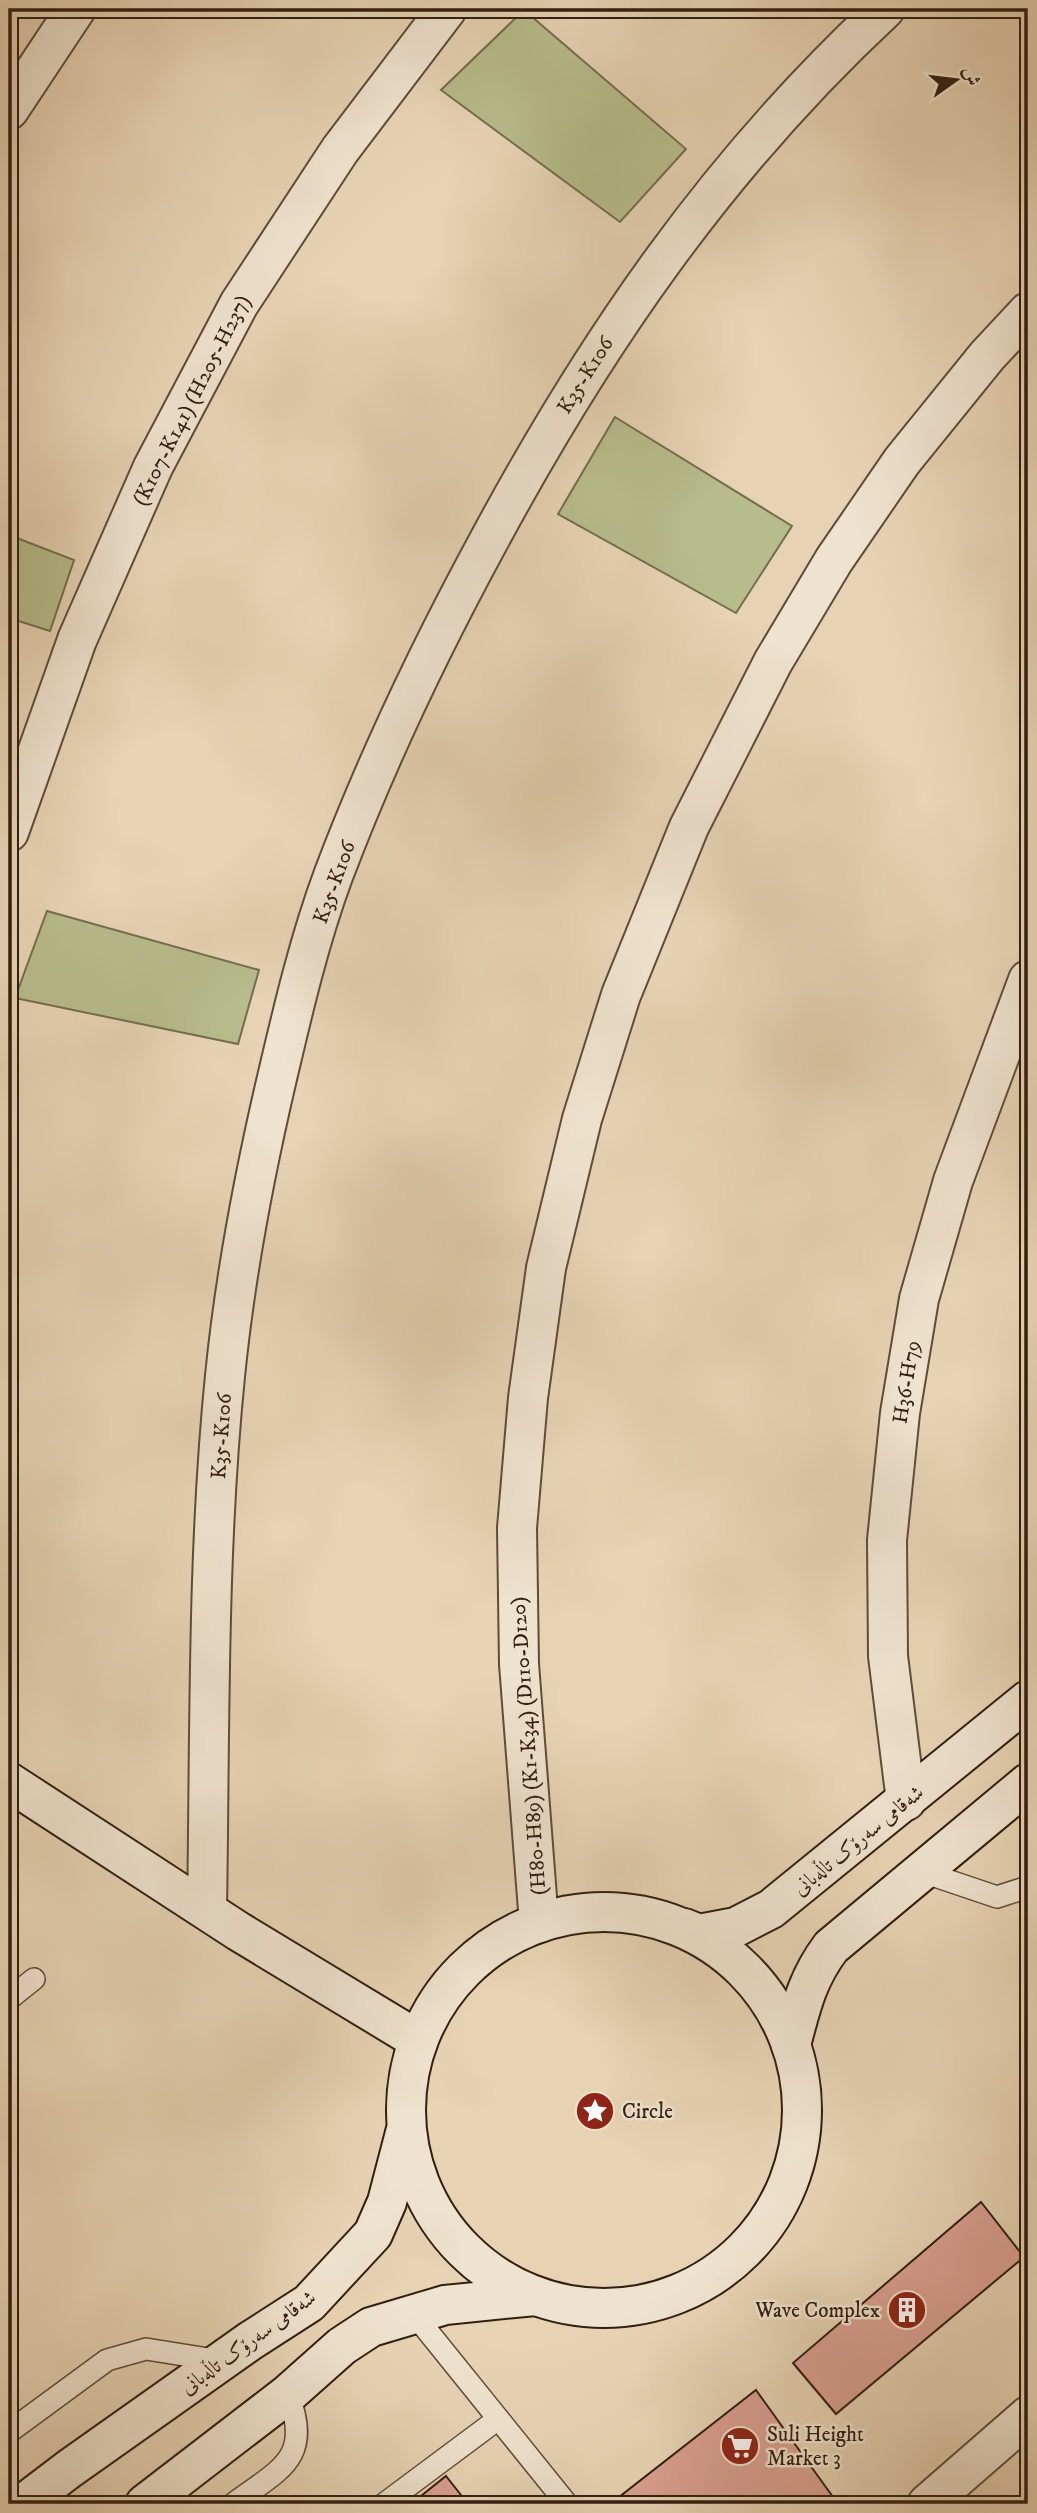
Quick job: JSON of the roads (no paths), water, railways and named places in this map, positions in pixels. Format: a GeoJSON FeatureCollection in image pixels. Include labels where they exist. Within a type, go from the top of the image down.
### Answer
{"type":"FeatureCollection","features":[{"type":"Feature","properties":{"kind":"street"},"geometry":{"type":"LineString","coordinates":[[9,110],[76,9]]}},
{"type":"Feature","properties":{"kind":"street","name":"(K107-K141) (H205-H237)"},"geometry":{"type":"LineString","coordinates":[[9,832],[83,628],[153,467],[239,304],[340,150],[447,9]]}},
{"type":"Feature","properties":{"kind":"street","name":"K35-K106"},"geometry":{"type":"LineString","coordinates":[[207,1910],[212,1558],[225,1374],[254,1179],[294,1007],[332,878],[442,627],[532,461],[609,335],[679,236],[754,144],[833,57],[885,9]]}},
{"type":"Feature","properties":{"kind":"street","name":"(H80-H89) (K1-K34) (D110-D120)"},"geometry":{"type":"LineString","coordinates":[[539,1923],[519,1664],[517,1528],[528,1398],[546,1268],[582,1119],[621,995],[689,827],[772,662],[834,560],[902,461],[987,356],[1028,312]]}},
{"type":"Feature","properties":{"kind":"street","name":"H36-H79"},"geometry":{"type":"LineString","coordinates":[[906,1801],[887,1656],[887,1540],[900,1413],[919,1299],[953,1181],[1028,980]]}},
{"type":"Feature","properties":{"kind":"street","name":"شەقامی سەرۆک تاڵەبانی"},"geometry":{"type":"LineString","coordinates":[[669,1922],[699,1934],[736,1927],[771,1909],[1028,1700]]}},
{"type":"Feature","properties":{"kind":"street"},"geometry":{"type":"LineString","coordinates":[[9,1782],[207,1910],[418,2040]]}},
{"type":"Feature","properties":{"kind":"street"},"geometry":{"type":"LineString","coordinates":[[791,2045],[806,1988],[831,1947],[1028,1783]]}},
{"type":"Feature","properties":{"kind":"street"},"geometry":{"type":"LineString","coordinates":[[594,1911],[632,1913],[669,1922],[709,1942],[744,1969],[772,2004],[791,2045],[800,2081],[802,2118],[797,2155],[785,2190],[773,2213],[743,2252],[714,2276],[681,2293],[646,2304],[608,2308],[572,2306],[535,2296],[502,2280],[472,2258],[447,2231],[427,2199],[414,2164],[407,2128],[406,2098],[418,2040],[435,2006],[458,1975],[487,1949],[520,1930],[556,1917],[594,1911]]}},
{"type":"Feature","properties":{"kind":"street","name":"شەقامی سەرۆک تاڵەبانی"},"geometry":{"type":"LineString","coordinates":[[23,2504],[69,2469],[309,2303],[373,2234],[387,2202],[407,2128]]}},
{"type":"Feature","properties":{"kind":"street"},"geometry":{"type":"LineString","coordinates":[[145,2504],[288,2394],[342,2346],[370,2327],[445,2305],[535,2296]]}},
{"type":"Feature","properties":{"kind":"street"},"geometry":{"type":"LineString","coordinates":[[927,2504],[1028,2416]]}},
{"type":"Feature","properties":{"kind":"lane"},"geometry":{"type":"LineString","coordinates":[[920,1871],[997,1897],[1028,1887]]}},
{"type":"Feature","properties":{"kind":"lane"},"geometry":{"type":"LineString","coordinates":[[9,1999],[34,1979]]}},
{"type":"Feature","properties":{"kind":"lane"},"geometry":{"type":"LineString","coordinates":[[413,2313],[568,2504]]}},
{"type":"Feature","properties":{"kind":"lane"},"geometry":{"type":"LineString","coordinates":[[9,2432],[107,2360],[146,2349],[224,2361]]}},
{"type":"Feature","properties":{"kind":"lane"},"geometry":{"type":"LineString","coordinates":[[233,2504],[278,2471],[292,2456],[298,2437],[295,2414],[288,2394]]}},
{"type":"Feature","properties":{"kind":"lane"},"geometry":{"type":"LineString","coordinates":[[384,2504],[498,2419]]}},
{"type":"Feature","properties":{"kind":"place","name":"Circle"},"geometry":{"type":"Point","coordinates":[595,2111]}},
{"type":"Feature","properties":{"kind":"place","name":"Wave Complex"},"geometry":{"type":"Point","coordinates":[907,2310]}},
{"type":"Feature","properties":{"kind":"place","name":"Suli Height Market 3"},"geometry":{"type":"Point","coordinates":[740,2446]}}]}
